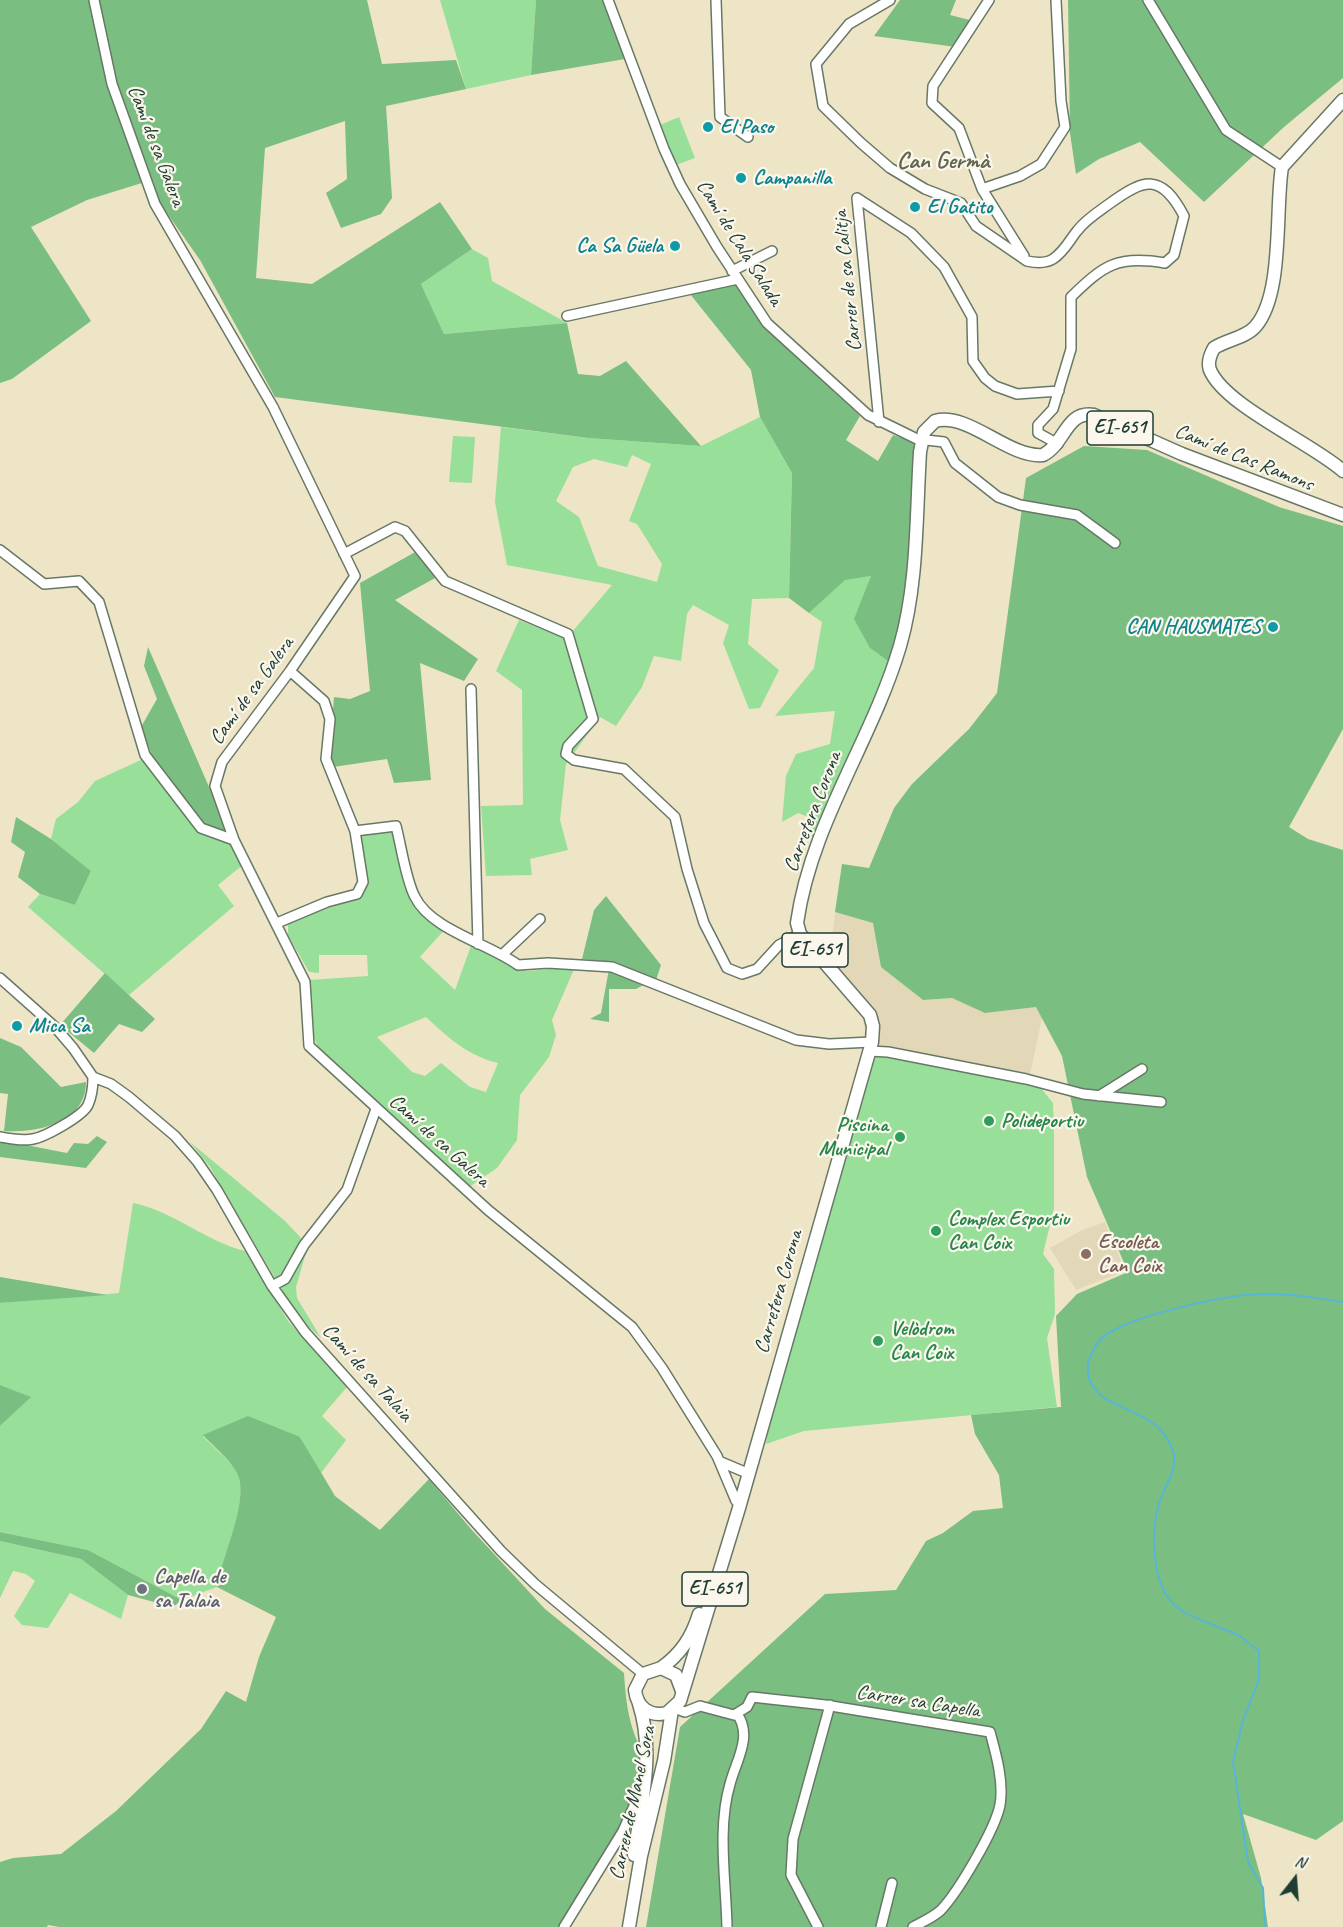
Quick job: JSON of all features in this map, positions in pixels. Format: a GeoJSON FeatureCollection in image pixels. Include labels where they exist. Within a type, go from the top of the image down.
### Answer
{"type":"FeatureCollection","features":[{"type":"Feature","properties":{"kind":"main road"},"geometry":{"type":"LineString","coordinates":[[1282,167],[1343,100]]}},
{"type":"Feature","properties":{"kind":"main road","name":"Camí de Cas Ramons"},"geometry":{"type":"LineString","coordinates":[[1282,167],[1279,237],[1265,307],[1256,326],[1246,334],[1214,348],[1209,357],[1209,368],[1225,389],[1242,403],[1343,471]]}},
{"type":"Feature","properties":{"kind":"main road","name":"Camí de Cas Ramons"},"geometry":{"type":"LineString","coordinates":[[1058,444],[1072,420],[1078,415],[1094,416],[1192,458],[1343,515]]}},
{"type":"Feature","properties":{"kind":"main road","name":"EI-651"},"geometry":{"type":"LineString","coordinates":[[921,440],[929,425],[942,419],[960,423],[1034,456],[1043,455],[1058,444]]}},
{"type":"Feature","properties":{"kind":"main road","name":"Carretera Corona"},"geometry":{"type":"LineString","coordinates":[[682,1691],[702,1634],[871,1046],[873,1026],[870,1015],[800,934],[799,912],[813,854],[833,804],[874,716],[900,646],[909,603],[921,440]]}},
{"type":"Feature","properties":{"kind":"main road","name":"Carretera Corona"},"geometry":{"type":"LineString","coordinates":[[661,1668],[679,1653],[694,1630],[736,1501],[746,1479]]}},
{"type":"Feature","properties":{"kind":"main road"},"geometry":{"type":"LineString","coordinates":[[661,1668],[676,1675],[682,1691]]}},
{"type":"Feature","properties":{"kind":"main road","name":"EI-651"},"geometry":{"type":"LineString","coordinates":[[639,1704],[635,1690],[643,1674],[661,1668]]}},
{"type":"Feature","properties":{"kind":"main road","name":"EI-651"},"geometry":{"type":"LineString","coordinates":[[673,1709],[682,1691]]}},
{"type":"Feature","properties":{"kind":"main road"},"geometry":{"type":"LineString","coordinates":[[639,1704],[647,1711],[657,1714],[673,1709]]}},
{"type":"Feature","properties":{"kind":"main road","name":"Carrer de Manel Sora"},"geometry":{"type":"LineString","coordinates":[[629,1927],[644,1786],[647,1732],[639,1704]]}},
{"type":"Feature","properties":{"kind":"main road","name":"Carrer de Manel Sora"},"geometry":{"type":"LineString","coordinates":[[632,1904],[673,1709]]}},
{"type":"Feature","properties":{"kind":"street","name":"Camí de sa Galera"},"geometry":{"type":"LineString","coordinates":[[94,0],[112,84],[155,204],[273,407],[355,576],[290,671],[222,762],[215,786],[234,840],[305,982],[309,1046],[488,1210],[632,1327],[662,1368],[721,1462],[736,1501]]}},
{"type":"Feature","properties":{"kind":"street","name":"Camí de Cala Salada"},"geometry":{"type":"LineString","coordinates":[[608,0],[676,176],[735,275],[775,332],[857,408],[879,422],[921,440],[944,442],[955,463],[1001,499],[1020,506],[1077,515],[1115,543]]}},
{"type":"Feature","properties":{"kind":"street"},"geometry":{"type":"LineString","coordinates":[[716,0],[720,117],[748,137]]}},
{"type":"Feature","properties":{"kind":"street"},"geometry":{"type":"LineString","coordinates":[[890,0],[849,24],[816,64],[823,106],[890,168],[925,189],[961,203],[976,226],[1027,261],[1036,263],[1051,261],[1091,218],[1129,189],[1142,183],[1158,185],[1172,195],[1184,216],[1174,255],[1165,263],[1138,258],[1119,262],[1099,270],[1071,297],[1071,349],[1053,409],[1038,425],[1038,433],[1058,444]]}},
{"type":"Feature","properties":{"kind":"street"},"geometry":{"type":"LineString","coordinates":[[989,0],[933,86],[932,103],[959,128],[982,189],[1027,261]]}},
{"type":"Feature","properties":{"kind":"street"},"geometry":{"type":"LineString","coordinates":[[982,189],[1020,176],[1041,164],[1065,127],[1061,101],[1056,0]]}},
{"type":"Feature","properties":{"kind":"street"},"geometry":{"type":"LineString","coordinates":[[1148,0],[1226,130],[1282,167]]}},
{"type":"Feature","properties":{"kind":"street","name":"Carrer de sa Calitja"},"geometry":{"type":"LineString","coordinates":[[879,422],[857,198],[911,233],[944,267],[972,317],[973,361],[985,378],[995,386],[1017,394],[1059,391]]}},
{"type":"Feature","properties":{"kind":"street"},"geometry":{"type":"LineString","coordinates":[[567,316],[735,275],[772,251]]}},
{"type":"Feature","properties":{"kind":"street"},"geometry":{"type":"LineString","coordinates":[[344,554],[395,527],[405,531],[445,581],[568,634],[593,719],[568,746],[566,754],[574,760],[624,769],[675,817],[687,869],[704,923],[727,968],[742,974],[757,969],[778,945],[800,934]]}},
{"type":"Feature","properties":{"kind":"street"},"geometry":{"type":"LineString","coordinates":[[1,554],[44,584],[80,581],[99,602],[145,755],[201,828],[234,840]]}},
{"type":"Feature","properties":{"kind":"street"},"geometry":{"type":"LineString","coordinates":[[277,923],[327,902],[357,894],[363,882],[355,831],[326,759],[330,719],[324,701],[290,671]]}},
{"type":"Feature","properties":{"kind":"street"},"geometry":{"type":"LineString","coordinates":[[471,689],[478,944]]}},
{"type":"Feature","properties":{"kind":"street"},"geometry":{"type":"LineString","coordinates":[[355,831],[396,826],[415,898],[432,916],[478,944],[503,954],[518,965],[548,963],[612,967],[796,1040],[871,1046],[1099,1096],[1161,1102]]}},
{"type":"Feature","properties":{"kind":"street"},"geometry":{"type":"LineString","coordinates":[[503,954],[540,919]]}},
{"type":"Feature","properties":{"kind":"street"},"geometry":{"type":"LineString","coordinates":[[0,978],[74,1047],[93,1077],[93,1092],[87,1107],[73,1119],[35,1138],[20,1140],[0,1137]]}},
{"type":"Feature","properties":{"kind":"street"},"geometry":{"type":"LineString","coordinates":[[1099,1096],[1142,1069]]}},
{"type":"Feature","properties":{"kind":"street","name":"Camí de sa Talaia"},"geometry":{"type":"LineString","coordinates":[[93,1077],[111,1084],[129,1097],[175,1136],[197,1161],[217,1190],[272,1286],[305,1332],[501,1551],[534,1584],[643,1674]]}},
{"type":"Feature","properties":{"kind":"street"},"geometry":{"type":"LineString","coordinates":[[272,1286],[285,1279],[304,1245],[347,1190],[376,1109]]}},
{"type":"Feature","properties":{"kind":"street"},"geometry":{"type":"LineString","coordinates":[[721,1462],[746,1479]]}},
{"type":"Feature","properties":{"kind":"street"},"geometry":{"type":"LineString","coordinates":[[727,1476],[746,1479]]}},
{"type":"Feature","properties":{"kind":"street","name":"Carrer sa Capella"},"geometry":{"type":"LineString","coordinates":[[737,1714],[747,1707],[752,1697],[830,1705],[990,1732],[996,1756],[1000,1791],[1000,1805],[991,1830],[956,1892],[939,1911],[914,1927]]}},
{"type":"Feature","properties":{"kind":"street","name":"Carrer sa Capella"},"geometry":{"type":"LineString","coordinates":[[818,1927],[791,1875],[793,1839],[830,1705]]}},
{"type":"Feature","properties":{"kind":"street"},"geometry":{"type":"LineString","coordinates":[[673,1709],[685,1712],[700,1706],[737,1714],[744,1726],[744,1736],[730,1784],[724,1822],[727,1927]]}},
{"type":"Feature","properties":{"kind":"street"},"geometry":{"type":"LineString","coordinates":[[564,1927],[623,1831],[644,1786]]}},
{"type":"Feature","properties":{"kind":"street"},"geometry":{"type":"LineString","coordinates":[[881,1927],[892,1883]]}},
{"type":"Feature","properties":{"kind":"shaded area"},"geometry":{"type":"Polygon","coordinates":[[[835,912],[873,923],[881,967],[923,1000],[952,998],[986,1013],[1036,1007],[1043,1013],[1028,1084],[880,1055],[863,1047],[865,1030],[861,1010],[828,977],[835,912]]]}},
{"type":"Feature","properties":{"kind":"shaded area","name":"Escoleta Can Coix"},"geometry":{"type":"Polygon","coordinates":[[[1105,1222],[1121,1261],[1122,1272],[1076,1290],[1050,1248],[1082,1230],[1105,1222]]]}},
{"type":"Feature","properties":{"kind":"green space"},"geometry":{"type":"Polygon","coordinates":[[[0,0],[367,0],[382,64],[456,60],[466,89],[386,106],[392,198],[381,214],[341,228],[326,193],[347,179],[345,121],[265,148],[256,278],[312,284],[440,202],[472,249],[421,284],[444,334],[567,323],[578,374],[600,376],[626,361],[701,446],[588,438],[275,397],[200,260],[145,182],[87,200],[31,227],[91,321],[12,379],[0,383],[0,0]]]}},
{"type":"Feature","properties":{"kind":"green space"},"geometry":{"type":"Polygon","coordinates":[[[440,0],[536,0],[531,75],[466,89],[440,0]]]}},
{"type":"Feature","properties":{"kind":"green space"},"geometry":{"type":"Polygon","coordinates":[[[536,0],[607,0],[625,59],[531,75],[536,0]]]}},
{"type":"Feature","properties":{"kind":"green space"},"geometry":{"type":"Polygon","coordinates":[[[900,0],[956,0],[950,15],[970,20],[956,47],[874,36],[900,0]]]}},
{"type":"Feature","properties":{"kind":"green space"},"geometry":{"type":"Polygon","coordinates":[[[1068,0],[1343,0],[1343,78],[1284,127],[1204,202],[1140,142],[1099,159],[1076,174],[1070,133],[1068,0]]]}},
{"type":"Feature","properties":{"kind":"green space"},"geometry":{"type":"Polygon","coordinates":[[[679,117],[695,158],[676,165],[660,125],[679,117]]]}},
{"type":"Feature","properties":{"kind":"green space"},"geometry":{"type":"Polygon","coordinates":[[[472,249],[488,258],[492,281],[567,323],[444,334],[421,284],[472,249]]]}},
{"type":"Feature","properties":{"kind":"green space"},"geometry":{"type":"Polygon","coordinates":[[[735,284],[767,330],[860,416],[846,440],[878,461],[893,435],[916,443],[908,583],[898,637],[889,662],[870,648],[854,619],[871,576],[845,580],[809,613],[789,598],[792,473],[760,417],[751,370],[690,294],[735,284]]]}},
{"type":"Feature","properties":{"kind":"green space"},"geometry":{"type":"Polygon","coordinates":[[[760,417],[792,473],[789,598],[752,599],[748,644],[779,670],[760,708],[749,709],[723,643],[729,625],[693,605],[687,614],[681,661],[654,656],[642,687],[616,726],[600,717],[566,764],[560,820],[568,850],[530,859],[532,875],[486,876],[481,806],[523,805],[522,690],[496,671],[519,620],[566,639],[612,585],[507,565],[495,502],[501,427],[588,438],[701,446],[760,417]],[[632,455],[627,467],[594,459],[573,467],[556,501],[579,517],[598,566],[657,582],[662,564],[637,524],[629,521],[651,464],[632,455]]]}},
{"type":"Feature","properties":{"kind":"green space"},"geometry":{"type":"Polygon","coordinates":[[[453,436],[475,437],[472,483],[449,482],[453,436]]]}},
{"type":"Feature","properties":{"kind":"green space"},"geometry":{"type":"Polygon","coordinates":[[[1084,446],[1147,450],[1279,507],[1343,526],[1343,729],[1289,827],[1308,839],[1343,850],[1343,1821],[1316,1840],[1243,1814],[1261,1878],[1268,1927],[646,1927],[680,1727],[825,1594],[896,1590],[926,1541],[943,1533],[973,1511],[1003,1508],[999,1475],[975,1434],[971,1415],[1061,1407],[1056,1316],[1077,1294],[1128,1272],[1087,1177],[1062,1056],[1036,1007],[985,1013],[952,998],[923,1000],[881,967],[873,923],[835,912],[842,864],[869,868],[894,808],[912,784],[969,729],[997,693],[1026,478],[1084,446]]]}},
{"type":"Feature","properties":{"kind":"green space"},"geometry":{"type":"Polygon","coordinates":[[[417,551],[437,577],[395,600],[478,659],[464,681],[420,663],[431,780],[394,783],[387,759],[333,767],[329,760],[334,697],[350,699],[370,691],[360,583],[417,551]]]}},
{"type":"Feature","properties":{"kind":"green space"},"geometry":{"type":"Polygon","coordinates":[[[871,576],[870,648],[889,662],[871,713],[813,840],[803,836],[811,818],[798,813],[782,822],[786,776],[796,754],[830,744],[835,711],[775,716],[814,668],[822,622],[809,613],[845,579],[871,576]]]}},
{"type":"Feature","properties":{"kind":"green space"},"geometry":{"type":"Polygon","coordinates":[[[148,647],[230,835],[204,825],[153,758],[141,727],[157,699],[144,666],[148,647]]]}},
{"type":"Feature","properties":{"kind":"green space"},"geometry":{"type":"Polygon","coordinates":[[[143,759],[196,829],[211,838],[234,843],[244,864],[218,885],[234,906],[129,995],[28,907],[40,894],[75,905],[91,871],[51,839],[56,819],[78,802],[95,781],[143,759]]]}},
{"type":"Feature","properties":{"kind":"green space"},"geometry":{"type":"Polygon","coordinates":[[[16,817],[51,839],[91,871],[75,905],[40,894],[18,877],[25,852],[11,842],[16,817]]]}},
{"type":"Feature","properties":{"kind":"green space"},"geometry":{"type":"Polygon","coordinates":[[[394,831],[409,894],[447,927],[420,957],[455,990],[472,943],[526,971],[575,967],[552,1020],[556,1035],[549,1057],[520,1095],[517,1140],[497,1168],[469,1187],[319,1051],[313,1034],[309,980],[368,976],[367,955],[319,955],[319,973],[309,972],[288,935],[288,923],[326,905],[358,895],[364,883],[359,836],[363,832],[394,831]],[[426,1017],[377,1037],[412,1072],[425,1076],[441,1063],[470,1087],[486,1092],[498,1063],[468,1051],[426,1017]]]}},
{"type":"Feature","properties":{"kind":"green space"},"geometry":{"type":"Polygon","coordinates":[[[606,896],[661,965],[656,980],[611,962],[582,959],[594,910],[606,896]]]}},
{"type":"Feature","properties":{"kind":"green space"},"geometry":{"type":"Polygon","coordinates":[[[609,969],[647,983],[636,989],[609,989],[609,1022],[590,1019],[601,1013],[609,969]]]}},
{"type":"Feature","properties":{"kind":"green space"},"geometry":{"type":"Polygon","coordinates":[[[105,973],[155,1019],[142,1032],[119,1024],[94,1053],[60,1025],[105,973]]]}},
{"type":"Feature","properties":{"kind":"green space"},"geometry":{"type":"Polygon","coordinates":[[[0,1038],[21,1047],[61,1087],[86,1082],[84,1096],[69,1116],[45,1127],[4,1131],[8,1094],[0,1093],[0,1038]]]}},
{"type":"Feature","properties":{"kind":"green space","name":"Complex Esportiu Can Coix"},"geometry":{"type":"Polygon","coordinates":[[[880,1055],[1040,1087],[1053,1103],[1054,1208],[1043,1254],[1054,1269],[1055,1314],[1047,1338],[1057,1407],[804,1431],[766,1444],[769,1420],[873,1059],[880,1055]]]}},
{"type":"Feature","properties":{"kind":"green space"},"geometry":{"type":"Polygon","coordinates":[[[97,1136],[107,1142],[86,1168],[0,1157],[0,1140],[67,1153],[74,1143],[88,1144],[97,1136]]]}},
{"type":"Feature","properties":{"kind":"green space"},"geometry":{"type":"Polygon","coordinates":[[[190,1142],[285,1221],[304,1241],[283,1276],[276,1280],[210,1167],[190,1142]]]}},
{"type":"Feature","properties":{"kind":"green space"},"geometry":{"type":"Polygon","coordinates":[[[133,1203],[162,1212],[216,1240],[245,1251],[288,1321],[347,1387],[322,1416],[346,1440],[321,1473],[300,1437],[203,1436],[235,1470],[240,1482],[238,1511],[217,1587],[182,1600],[88,1550],[0,1532],[0,1426],[30,1397],[0,1385],[0,1303],[119,1293],[133,1203]]]}},
{"type":"Feature","properties":{"kind":"green space"},"geometry":{"type":"Polygon","coordinates":[[[308,1246],[296,1287],[297,1298],[321,1338],[309,1327],[282,1291],[282,1286],[308,1246]]]}},
{"type":"Feature","properties":{"kind":"green space"},"geometry":{"type":"Polygon","coordinates":[[[0,1277],[107,1295],[0,1303],[0,1277]]]}},
{"type":"Feature","properties":{"kind":"green space"},"geometry":{"type":"Polygon","coordinates":[[[0,1385],[31,1397],[0,1426],[0,1385]]]}},
{"type":"Feature","properties":{"kind":"green space"},"geometry":{"type":"Polygon","coordinates":[[[248,1416],[300,1437],[335,1496],[380,1530],[429,1479],[471,1529],[545,1609],[624,1673],[627,1706],[632,1727],[646,1757],[641,1790],[607,1856],[558,1927],[59,1927],[48,1925],[47,1927],[0,1927],[0,1862],[13,1858],[61,1854],[116,1811],[201,1729],[226,1691],[246,1702],[259,1657],[276,1617],[217,1587],[238,1510],[240,1481],[232,1465],[203,1435],[248,1416]]]}},
{"type":"Feature","properties":{"kind":"green space"},"geometry":{"type":"Polygon","coordinates":[[[0,1532],[88,1550],[182,1600],[173,1607],[128,1595],[81,1559],[0,1541],[0,1532]]]}},
{"type":"Feature","properties":{"kind":"green space"},"geometry":{"type":"Polygon","coordinates":[[[0,1541],[81,1559],[128,1595],[121,1619],[70,1593],[48,1628],[22,1625],[14,1616],[35,1581],[26,1574],[13,1571],[0,1598],[0,1541]]]}},
{"type":"Feature","properties":{"kind":"waterway"},"geometry":{"type":"LineString","coordinates":[[1265,1927],[1263,1888],[1248,1862],[1233,1762],[1243,1720],[1259,1680],[1259,1651],[1234,1633],[1179,1609],[1170,1600],[1158,1575],[1154,1533],[1160,1500],[1174,1466],[1173,1451],[1165,1436],[1155,1425],[1144,1417],[1107,1400],[1097,1392],[1090,1381],[1088,1367],[1092,1352],[1112,1331],[1144,1318],[1185,1306],[1262,1294],[1292,1295],[1343,1302]]}},
{"type":"Feature","properties":{"kind":"place","name":"El Paso"},"geometry":{"type":"Point","coordinates":[708,127]}},
{"type":"Feature","properties":{"kind":"place","name":"Campanilla"},"geometry":{"type":"Point","coordinates":[741,178]}},
{"type":"Feature","properties":{"kind":"place","name":"El Gatito"},"geometry":{"type":"Point","coordinates":[915,207]}},
{"type":"Feature","properties":{"kind":"place","name":"Ca Sa Güela"},"geometry":{"type":"Point","coordinates":[675,246]}},
{"type":"Feature","properties":{"kind":"place","name":"CAN HAUSMATES"},"geometry":{"type":"Point","coordinates":[1273,627]}},
{"type":"Feature","properties":{"kind":"place","name":"Mica Sa"},"geometry":{"type":"Point","coordinates":[17,1026]}},
{"type":"Feature","properties":{"kind":"place","name":"Polideportiu"},"geometry":{"type":"Point","coordinates":[989,1121]}},
{"type":"Feature","properties":{"kind":"place","name":"Piscina Municipal"},"geometry":{"type":"Point","coordinates":[900,1137]}},
{"type":"Feature","properties":{"kind":"place","name":"Complex Esportiu Can Coix"},"geometry":{"type":"Point","coordinates":[936,1231]}},
{"type":"Feature","properties":{"kind":"place","name":"Escoleta Can Coix"},"geometry":{"type":"Point","coordinates":[1086,1254]}},
{"type":"Feature","properties":{"kind":"place","name":"Velòdrom Can Coix"},"geometry":{"type":"Point","coordinates":[878,1341]}},
{"type":"Feature","properties":{"kind":"place","name":"Capella de sa Talaia"},"geometry":{"type":"Point","coordinates":[142,1589]}},
{"type":"Feature","properties":{"kind":"district","name":"Can Germà"},"geometry":{"type":"Point","coordinates":[943,162]}}]}
